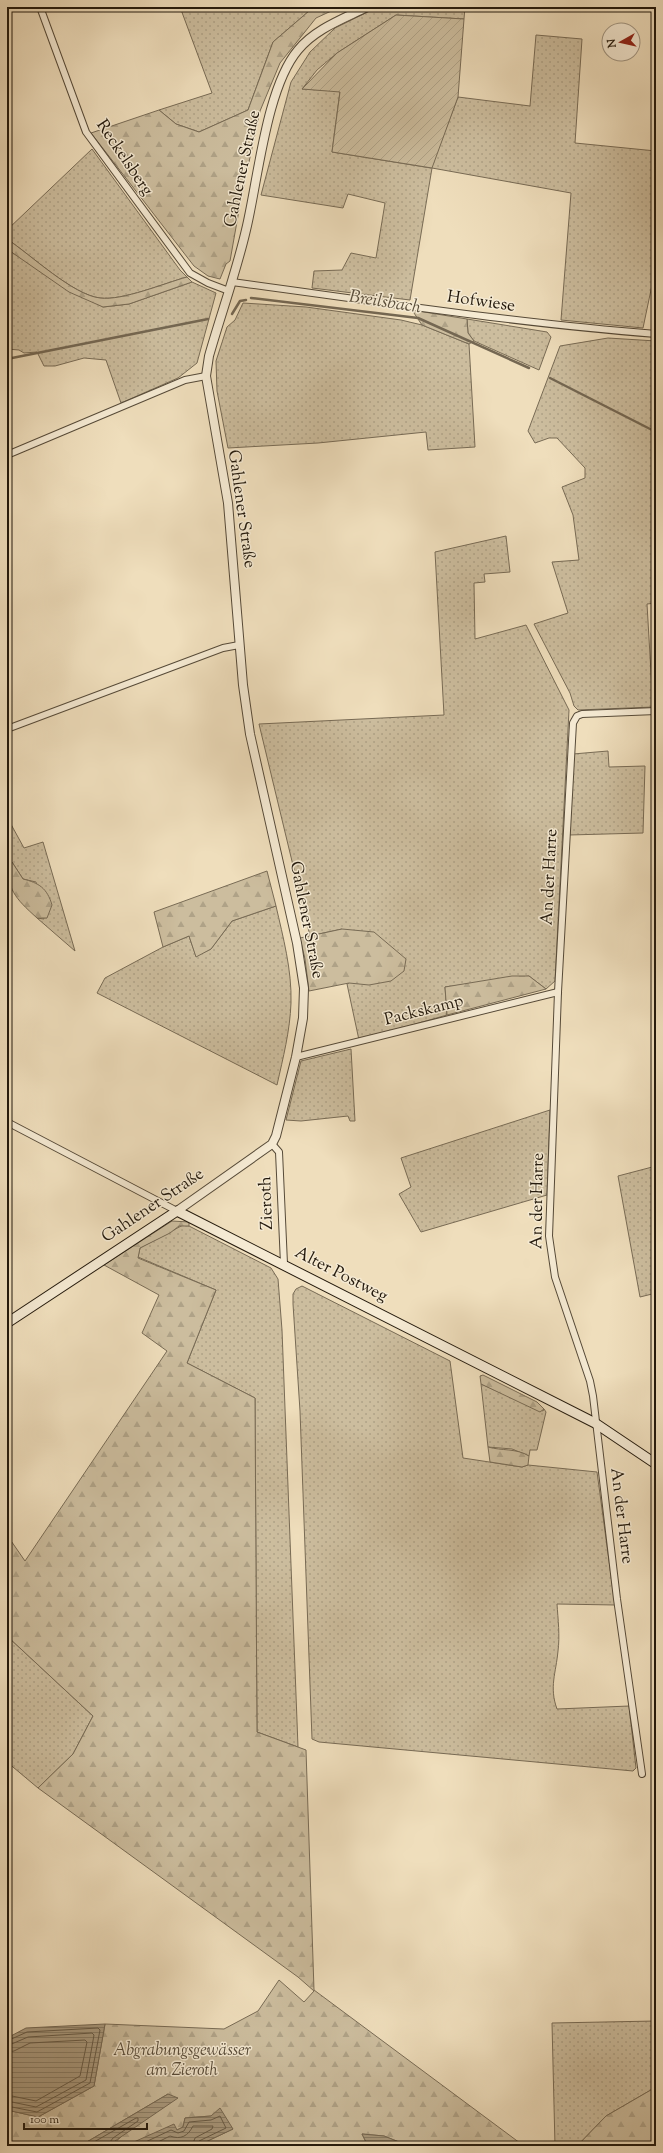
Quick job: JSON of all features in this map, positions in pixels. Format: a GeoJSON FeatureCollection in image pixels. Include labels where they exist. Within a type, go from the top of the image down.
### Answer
{"type":"FeatureCollection","features":[{"type":"Feature","properties":{"kind":"main road","name":"Alter Postweg"},"geometry":{"type":"LineString","coordinates":[[178,1211],[595,1423],[656,1464]]}},
{"type":"Feature","properties":{"kind":"main road","name":"Gahlener Straße"},"geometry":{"type":"LineString","coordinates":[[7,1323],[178,1211]]}},
{"type":"Feature","properties":{"kind":"street","name":"Reckelsberg"},"geometry":{"type":"LineString","coordinates":[[40,7],[86,132],[190,273],[208,283],[229,291]]}},
{"type":"Feature","properties":{"kind":"street","name":"Gahlener Straße"},"geometry":{"type":"LineString","coordinates":[[178,1211],[272,1144],[276,1136],[296,1057],[303,1018],[302,980],[297,943],[250,734],[239,646],[228,503],[206,376],[209,356],[246,231],[271,109],[284,71],[297,51],[312,35],[367,7]]}},
{"type":"Feature","properties":{"kind":"street","name":"Hofwiese"},"geometry":{"type":"LineString","coordinates":[[232,282],[561,327],[656,334]]}},
{"type":"Feature","properties":{"kind":"street"},"geometry":{"type":"LineString","coordinates":[[7,455],[186,380],[206,376]]}},
{"type":"Feature","properties":{"kind":"street"},"geometry":{"type":"LineString","coordinates":[[7,729],[223,648],[239,646]]}},
{"type":"Feature","properties":{"kind":"street","name":"An der Harre"},"geometry":{"type":"LineString","coordinates":[[642,1774],[590,1381],[555,1277],[549,1236],[558,992],[573,723],[577,716],[582,714],[656,711]]}},
{"type":"Feature","properties":{"kind":"street","name":"Packskamp"},"geometry":{"type":"LineString","coordinates":[[296,1057],[558,992]]}},
{"type":"Feature","properties":{"kind":"street","name":"Alter Postweg"},"geometry":{"type":"LineString","coordinates":[[7,1122],[178,1211]]}},
{"type":"Feature","properties":{"kind":"street","name":"Zieroth"},"geometry":{"type":"LineString","coordinates":[[272,1144],[279,1152],[284,1264]]}},
{"type":"Feature","properties":{"kind":"green space"},"geometry":{"type":"Polygon","coordinates":[[[180,7],[323,7],[309,11],[273,42],[248,110],[199,132],[176,124],[159,110],[212,93],[180,7]]]}},
{"type":"Feature","properties":{"kind":"green space"},"geometry":{"type":"Polygon","coordinates":[[[323,7],[340,7],[316,18],[280,63],[260,111],[241,199],[230,261],[226,264],[220,279],[208,276],[194,266],[91,133],[159,110],[176,124],[199,132],[248,110],[273,42],[309,11],[323,7]]]}},
{"type":"Feature","properties":{"kind":"green space"},"geometry":{"type":"Polygon","coordinates":[[[378,7],[465,7],[464,19],[396,15],[337,53],[317,70],[302,89],[340,91],[332,152],[431,168],[458,97],[530,106],[536,35],[582,39],[575,143],[656,151],[656,266],[643,328],[561,320],[571,193],[432,168],[410,300],[312,288],[314,271],[342,270],[351,253],[376,258],[385,203],[348,194],[343,208],[261,195],[291,82],[310,52],[335,28],[378,7]]]}},
{"type":"Feature","properties":{"kind":"green space"},"geometry":{"type":"Polygon","coordinates":[[[396,15],[464,19],[458,97],[432,168],[332,152],[340,92],[302,89],[337,53],[396,15]]]}},
{"type":"Feature","properties":{"kind":"green space"},"geometry":{"type":"Polygon","coordinates":[[[92,149],[180,270],[187,277],[120,297],[100,298],[77,290],[7,239],[7,230],[92,149]]]}},
{"type":"Feature","properties":{"kind":"green space"},"geometry":{"type":"Polygon","coordinates":[[[7,239],[77,290],[100,298],[120,297],[187,277],[192,282],[129,304],[103,307],[69,292],[7,249],[7,239]]]}},
{"type":"Feature","properties":{"kind":"green space"},"geometry":{"type":"Polygon","coordinates":[[[7,249],[103,307],[129,304],[192,282],[216,293],[197,363],[178,378],[121,403],[106,360],[84,358],[55,366],[44,366],[37,352],[24,353],[19,350],[7,349],[7,249]]]}},
{"type":"Feature","properties":{"kind":"green space"},"geometry":{"type":"Polygon","coordinates":[[[243,303],[306,307],[401,320],[422,325],[469,344],[475,447],[428,450],[426,432],[318,443],[228,448],[217,391],[216,361],[227,327],[235,320],[243,303]]]}},
{"type":"Feature","properties":{"kind":"green space"},"geometry":{"type":"Polygon","coordinates":[[[412,310],[467,319],[468,333],[474,341],[469,344],[422,325],[412,310]]]}},
{"type":"Feature","properties":{"kind":"green space"},"geometry":{"type":"Polygon","coordinates":[[[467,319],[547,332],[551,337],[539,370],[474,341],[468,333],[467,319]]]}},
{"type":"Feature","properties":{"kind":"green space"},"geometry":{"type":"Polygon","coordinates":[[[608,338],[656,341],[656,603],[647,604],[653,707],[578,710],[574,706],[570,693],[534,624],[568,613],[552,562],[579,560],[573,515],[562,487],[585,478],[585,468],[557,438],[549,438],[535,443],[528,431],[560,346],[608,338]]]}},
{"type":"Feature","properties":{"kind":"green space"},"geometry":{"type":"Polygon","coordinates":[[[506,536],[510,572],[484,574],[485,582],[474,583],[475,639],[526,625],[569,710],[555,981],[546,989],[529,976],[445,987],[447,1015],[359,1040],[347,984],[349,983],[342,929],[310,936],[259,724],[444,715],[435,552],[506,536]]]}},
{"type":"Feature","properties":{"kind":"green space"},"geometry":{"type":"Polygon","coordinates":[[[608,751],[609,767],[645,766],[643,833],[569,835],[573,754],[608,751]]]}},
{"type":"Feature","properties":{"kind":"green space"},"geometry":{"type":"Polygon","coordinates":[[[7,817],[24,848],[43,842],[75,951],[37,918],[44,919],[36,882],[23,879],[12,862],[7,859],[7,817]]]}},
{"type":"Feature","properties":{"kind":"green space"},"geometry":{"type":"Polygon","coordinates":[[[7,859],[12,862],[23,879],[34,882],[42,887],[48,894],[52,905],[47,918],[37,918],[18,899],[11,886],[7,870],[7,859]]]}},
{"type":"Feature","properties":{"kind":"green space"},"geometry":{"type":"Polygon","coordinates":[[[267,871],[276,906],[232,921],[211,949],[196,957],[189,936],[163,947],[154,912],[267,871]]]}},
{"type":"Feature","properties":{"kind":"green space"},"geometry":{"type":"Polygon","coordinates":[[[276,906],[289,966],[291,991],[288,1034],[277,1085],[97,993],[105,978],[163,947],[189,936],[196,956],[211,949],[232,921],[276,906]]]}},
{"type":"Feature","properties":{"kind":"green space"},"geometry":{"type":"Polygon","coordinates":[[[342,929],[374,932],[406,959],[404,971],[391,981],[369,985],[349,983],[309,991],[305,959],[300,938],[342,929]]]}},
{"type":"Feature","properties":{"kind":"green space"},"geometry":{"type":"Polygon","coordinates":[[[512,976],[529,976],[546,989],[447,1015],[445,987],[512,976]]]}},
{"type":"Feature","properties":{"kind":"green space"},"geometry":{"type":"Polygon","coordinates":[[[351,1049],[355,1121],[350,1121],[348,1116],[301,1121],[286,1120],[301,1061],[351,1049]]]}},
{"type":"Feature","properties":{"kind":"green space"},"geometry":{"type":"Polygon","coordinates":[[[550,1110],[547,1195],[421,1232],[399,1194],[411,1187],[401,1158],[550,1110]]]}},
{"type":"Feature","properties":{"kind":"green space"},"geometry":{"type":"Polygon","coordinates":[[[656,1166],[656,1293],[640,1297],[618,1176],[656,1166]]]}},
{"type":"Feature","properties":{"kind":"green space","name":"Abgrabungsgewässer am Zieroth"},"geometry":{"type":"Polygon","coordinates":[[[172,1221],[189,1222],[189,1226],[179,1226],[170,1233],[140,1248],[138,1258],[216,1290],[187,1363],[255,1398],[257,1732],[306,1750],[314,1990],[524,2146],[409,2146],[384,2136],[362,2134],[368,2146],[197,2146],[233,2129],[211,2116],[185,2118],[183,2127],[177,2130],[125,2146],[111,2146],[168,2094],[80,2146],[7,2146],[7,2110],[38,2117],[94,2086],[105,2024],[224,2029],[258,2011],[279,1980],[304,2002],[314,1991],[298,1977],[38,1788],[73,1754],[93,1716],[7,1636],[7,1535],[25,1561],[167,1351],[142,1333],[159,1295],[104,1265],[172,1221]]]}},
{"type":"Feature","properties":{"kind":"green space"},"geometry":{"type":"Polygon","coordinates":[[[183,1225],[189,1226],[271,1268],[278,1279],[282,1330],[298,1747],[257,1732],[255,1398],[187,1363],[216,1290],[138,1257],[140,1248],[183,1225]]]}},
{"type":"Feature","properties":{"kind":"green space"},"geometry":{"type":"Polygon","coordinates":[[[302,1286],[450,1361],[463,1458],[522,1467],[528,1465],[597,1472],[615,1605],[557,1604],[559,1639],[553,1687],[557,1709],[629,1706],[636,1768],[633,1771],[319,1742],[312,1739],[300,1411],[293,1304],[293,1294],[296,1289],[302,1286]]]}},
{"type":"Feature","properties":{"kind":"green space"},"geometry":{"type":"Polygon","coordinates":[[[483,1375],[537,1402],[544,1409],[540,1412],[481,1384],[480,1376],[483,1375]]]}},
{"type":"Feature","properties":{"kind":"green space"},"geometry":{"type":"Polygon","coordinates":[[[481,1384],[543,1411],[544,1409],[546,1412],[537,1450],[530,1450],[529,1456],[512,1449],[488,1447],[481,1384]]]}},
{"type":"Feature","properties":{"kind":"green space"},"geometry":{"type":"Polygon","coordinates":[[[488,1447],[524,1453],[529,1456],[528,1465],[522,1467],[490,1462],[488,1447]]]}},
{"type":"Feature","properties":{"kind":"green space"},"geometry":{"type":"Polygon","coordinates":[[[7,1636],[93,1716],[73,1754],[38,1788],[7,1762],[7,1636]]]}},
{"type":"Feature","properties":{"kind":"green space"},"geometry":{"type":"Polygon","coordinates":[[[656,2021],[656,2087],[606,2116],[577,2146],[555,2146],[552,2023],[656,2021]]]}},
{"type":"Feature","properties":{"kind":"green space"},"geometry":{"type":"Polygon","coordinates":[[[656,2087],[656,2146],[577,2146],[606,2116],[656,2087]]]}},
{"type":"Feature","properties":{"kind":"water"},"geometry":{"type":"Polygon","coordinates":[[[105,2024],[94,2086],[38,2117],[7,2110],[7,2039],[9,2037],[26,2028],[105,2024]]]}},
{"type":"Feature","properties":{"kind":"water"},"geometry":{"type":"Polygon","coordinates":[[[168,2094],[178,2098],[115,2141],[111,2146],[80,2146],[168,2094]]]}},
{"type":"Feature","properties":{"kind":"water"},"geometry":{"type":"Polygon","coordinates":[[[220,2108],[233,2129],[197,2146],[125,2146],[174,2124],[177,2130],[183,2127],[185,2118],[211,2116],[220,2108]]]}},
{"type":"Feature","properties":{"kind":"water"},"geometry":{"type":"Polygon","coordinates":[[[362,2134],[384,2136],[409,2146],[368,2146],[362,2134]]]}},
{"type":"Feature","properties":{"kind":"waterway","name":"Breilsbach"},"geometry":{"type":"LineString","coordinates":[[251,298],[418,318],[529,368]]}},
{"type":"Feature","properties":{"kind":"waterway","name":"Breilsbach"},"geometry":{"type":"LineString","coordinates":[[232,314],[240,301],[246,300]]}},
{"type":"Feature","properties":{"kind":"waterway","name":"Breilsbach"},"geometry":{"type":"LineString","coordinates":[[7,359],[208,319]]}},
{"type":"Feature","properties":{"kind":"waterway","name":"Breilsbach"},"geometry":{"type":"LineString","coordinates":[[550,378],[656,432]]}}]}
